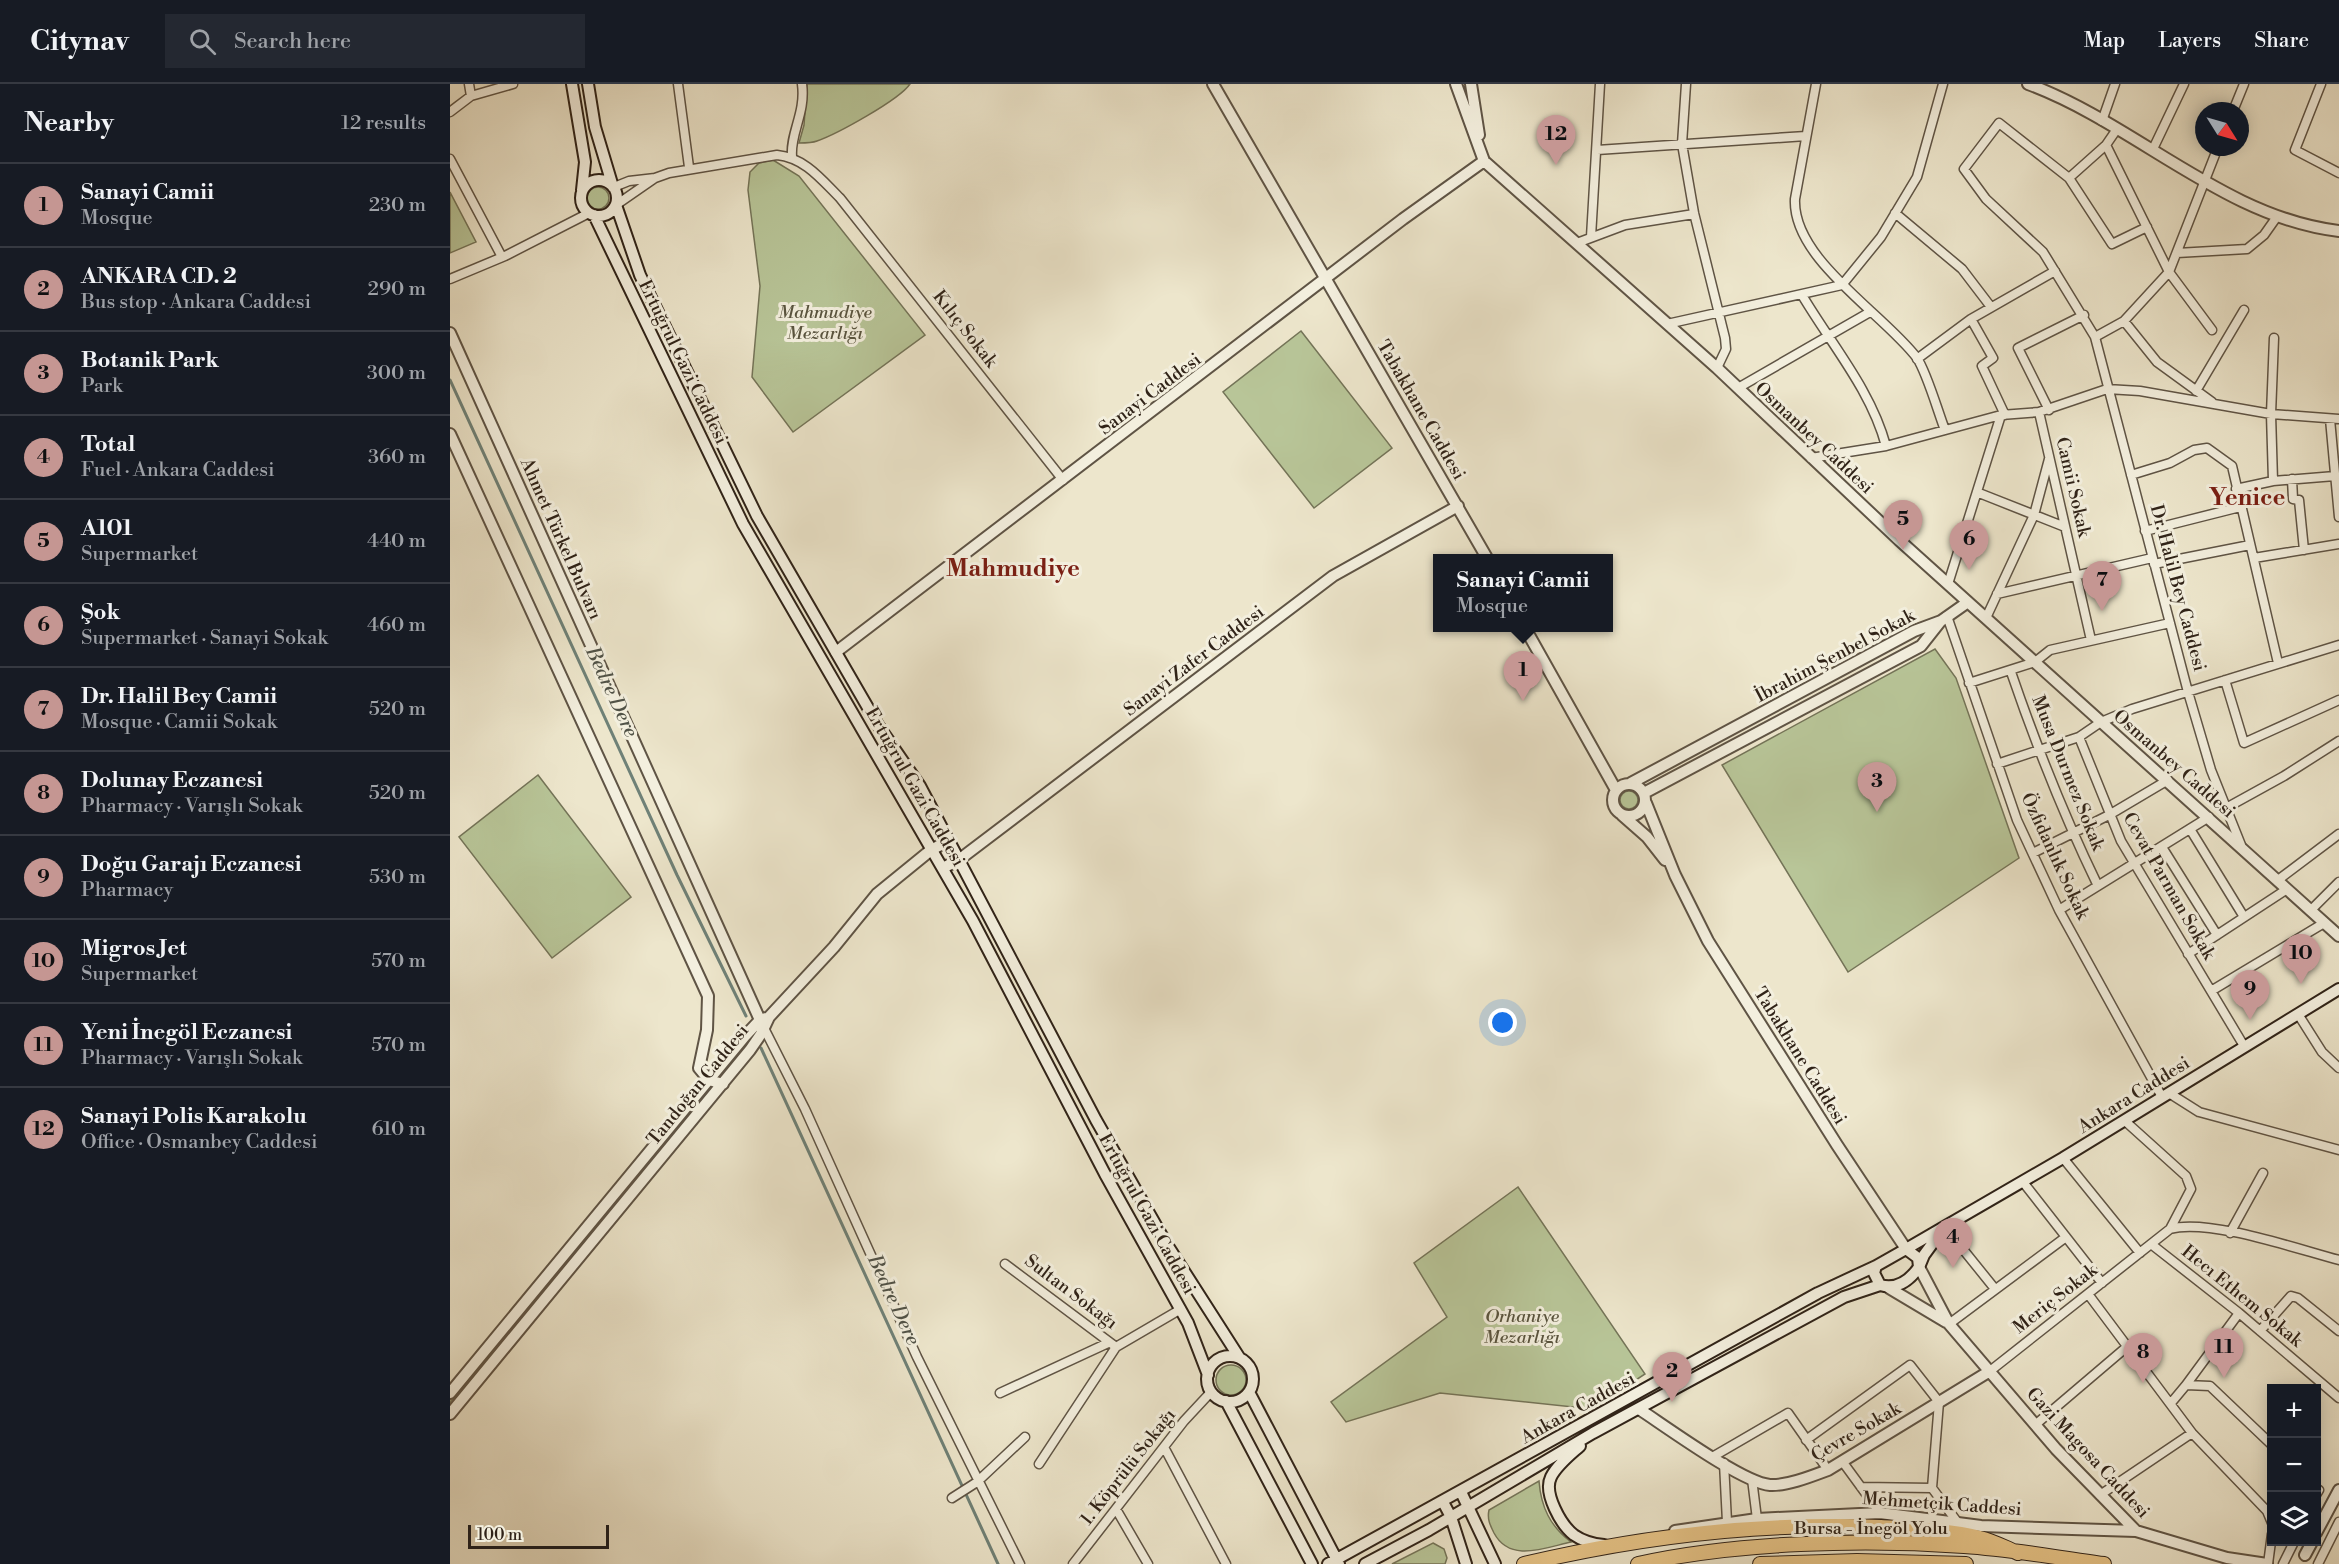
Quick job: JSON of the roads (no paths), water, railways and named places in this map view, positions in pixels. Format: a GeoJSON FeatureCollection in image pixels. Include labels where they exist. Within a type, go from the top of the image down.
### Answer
{"type":"FeatureCollection","features":[{"type":"Feature","properties":{"kind":"highway"},"geometry":{"type":"LineString","coordinates":[[1524,1564],[1641,1542],[1719,1532],[1833,1525],[1910,1528],[1981,1538],[2018,1553]]}},
{"type":"Feature","properties":{"kind":"highway","name":"Bursa - İnegöl Yolu"},"geometry":{"type":"LineString","coordinates":[[1638,1564],[1669,1557],[1809,1544],[1964,1546],[2104,1564]]}},
{"type":"Feature","properties":{"kind":"highway","name":"Bursa - İnegöl Yolu"},"geometry":{"type":"LineString","coordinates":[[1760,1564],[1857,1561],[1966,1564]]}},
{"type":"Feature","properties":{"kind":"street"},"geometry":{"type":"LineString","coordinates":[[469,84],[471,96]]}},
{"type":"Feature","properties":{"kind":"street"},"geometry":{"type":"LineString","coordinates":[[450,112],[471,96],[513,84]]}},
{"type":"Feature","properties":{"kind":"street"},"geometry":{"type":"LineString","coordinates":[[572,84],[585,162],[583,205],[592,214]]}},
{"type":"Feature","properties":{"kind":"street"},"geometry":{"type":"LineString","coordinates":[[588,84],[595,127],[617,196],[616,205]]}},
{"type":"Feature","properties":{"kind":"street"},"geometry":{"type":"LineString","coordinates":[[678,84],[690,167]]}},
{"type":"Feature","properties":{"kind":"street"},"geometry":{"type":"LineString","coordinates":[[614,187],[629,181],[655,178],[690,167],[777,155],[792,156],[804,101],[802,84]]}},
{"type":"Feature","properties":{"kind":"street","name":"Tabakhane Caddesi"},"geometry":{"type":"LineString","coordinates":[[1213,84],[1485,554]]}},
{"type":"Feature","properties":{"kind":"street","name":"Osmanbey Caddesi"},"geometry":{"type":"LineString","coordinates":[[1456,84],[1484,161],[1717,368],[1948,584],[2241,845],[2310,911],[2338,933]]}},
{"type":"Feature","properties":{"kind":"street"},"geometry":{"type":"LineString","coordinates":[[1471,84],[1484,161]]}},
{"type":"Feature","properties":{"kind":"street"},"geometry":{"type":"LineString","coordinates":[[1591,237],[1600,84]]}},
{"type":"Feature","properties":{"kind":"street"},"geometry":{"type":"LineString","coordinates":[[1686,84],[1682,144],[1694,214],[1726,349],[1717,368]]}},
{"type":"Feature","properties":{"kind":"street"},"geometry":{"type":"LineString","coordinates":[[1816,84],[1794,215],[1800,231],[1842,285],[1917,359],[1945,430]]}},
{"type":"Feature","properties":{"kind":"street"},"geometry":{"type":"LineString","coordinates":[[1667,324],[1842,285],[1881,237],[1917,177],[1943,84]]}},
{"type":"Feature","properties":{"kind":"street"},"geometry":{"type":"LineString","coordinates":[[2028,84],[2117,129],[2204,180],[2276,218],[2310,228],[2339,231]]}},
{"type":"Feature","properties":{"kind":"street"},"geometry":{"type":"LineString","coordinates":[[2102,121],[2115,84]]}},
{"type":"Feature","properties":{"kind":"street"},"geometry":{"type":"LineString","coordinates":[[2153,149],[2184,84]]}},
{"type":"Feature","properties":{"kind":"street"},"geometry":{"type":"LineString","coordinates":[[2237,102],[2244,84]]}},
{"type":"Feature","properties":{"kind":"street"},"geometry":{"type":"LineString","coordinates":[[2321,84],[2295,150],[2339,173]]}},
{"type":"Feature","properties":{"kind":"street","name":"Dr. Halil Bey Caddesi"},"geometry":{"type":"LineString","coordinates":[[2069,178],[1999,123],[1964,169],[1976,187],[2043,252],[2084,315],[2095,337],[2188,692],[2211,770],[2241,845]]}},
{"type":"Feature","properties":{"kind":"street"},"geometry":{"type":"LineString","coordinates":[[2117,129],[2106,145],[2069,178],[2112,244],[2147,227]]}},
{"type":"Feature","properties":{"kind":"street"},"geometry":{"type":"LineString","coordinates":[[1597,150],[1806,136]]}},
{"type":"Feature","properties":{"kind":"street"},"geometry":{"type":"LineString","coordinates":[[2106,145],[2169,272],[2212,330]]}},
{"type":"Feature","properties":{"kind":"street","name":"Kılıç Sokak"},"geometry":{"type":"LineString","coordinates":[[792,156],[814,171],[840,198],[1063,480]]}},
{"type":"Feature","properties":{"kind":"street"},"geometry":{"type":"LineString","coordinates":[[2095,337],[2124,321],[2169,272],[2214,156]]}},
{"type":"Feature","properties":{"kind":"street"},"geometry":{"type":"LineString","coordinates":[[450,159],[501,257]]}},
{"type":"Feature","properties":{"kind":"street","name":"Sanayi Caddesi"},"geometry":{"type":"LineString","coordinates":[[822,661],[1484,161]]}},
{"type":"Feature","properties":{"kind":"street"},"geometry":{"type":"LineString","coordinates":[[450,279],[592,214],[609,213],[616,205],[655,178]]}},
{"type":"Feature","properties":{"kind":"street"},"geometry":{"type":"LineString","coordinates":[[582,194],[592,181],[604,181],[614,187]]}},
{"type":"Feature","properties":{"kind":"street","name":"Ertuğrul Gazi Caddesi"},"geometry":{"type":"LineString","coordinates":[[616,205],[640,275],[757,516],[878,725],[920,786],[1096,1120],[1166,1242],[1239,1358]]}},
{"type":"Feature","properties":{"kind":"street"},"geometry":{"type":"LineString","coordinates":[[1895,213],[1962,269],[1991,307]]}},
{"type":"Feature","properties":{"kind":"street","name":"Ertuğrul Gazi Caddesi"},"geometry":{"type":"LineString","coordinates":[[592,214],[742,524],[943,868],[1105,1174],[1181,1309],[1198,1345],[1208,1375]]}},
{"type":"Feature","properties":{"kind":"street"},"geometry":{"type":"LineString","coordinates":[[1577,243],[1625,225],[1694,214]]}},
{"type":"Feature","properties":{"kind":"street"},"geometry":{"type":"LineString","coordinates":[[2177,253],[2247,249],[2264,235],[2276,218]]}},
{"type":"Feature","properties":{"kind":"street"},"geometry":{"type":"LineString","coordinates":[[1917,359],[1971,319],[2055,271]]}},
{"type":"Feature","properties":{"kind":"street"},"geometry":{"type":"LineString","coordinates":[[1802,295],[1874,409],[1886,446]]}},
{"type":"Feature","properties":{"kind":"street"},"geometry":{"type":"LineString","coordinates":[[2196,391],[2244,310]]}},
{"type":"Feature","properties":{"kind":"street"},"geometry":{"type":"LineString","coordinates":[[1738,388],[1870,312]]}},
{"type":"Feature","properties":{"kind":"street"},"geometry":{"type":"LineString","coordinates":[[2049,410],[2018,348],[2084,315]]}},
{"type":"Feature","properties":{"kind":"street"},"geometry":{"type":"LineString","coordinates":[[1948,584],[2003,415],[1982,366],[1994,358],[1971,319]]}},
{"type":"Feature","properties":{"kind":"street"},"geometry":{"type":"LineString","coordinates":[[2124,321],[2157,362],[2215,404]]}},
{"type":"Feature","properties":{"kind":"street","name":"Ahmet Türkel Bulvarı"},"geometry":{"type":"LineString","coordinates":[[450,333],[764,1022]]}},
{"type":"Feature","properties":{"kind":"street"},"geometry":{"type":"LineString","coordinates":[[2273,481],[2271,414],[2274,338]]}},
{"type":"Feature","properties":{"kind":"street"},"geometry":{"type":"LineString","coordinates":[[1811,458],[1886,446],[2003,415],[2049,410],[2108,389],[2140,391],[2271,414],[2334,419],[2335,476],[2339,517]]}},
{"type":"Feature","properties":{"kind":"street","name":"Camii Sokak"},"geometry":{"type":"LineString","coordinates":[[2039,412],[2091,640]]}},
{"type":"Feature","properties":{"kind":"street"},"geometry":{"type":"LineString","coordinates":[[450,434],[708,996],[707,1030],[699,1068],[709,1080],[723,1084]]}},
{"type":"Feature","properties":{"kind":"street"},"geometry":{"type":"LineString","coordinates":[[2131,475],[2170,463],[2194,450],[2207,448],[2232,466],[2278,663]]}},
{"type":"Feature","properties":{"kind":"street"},"geometry":{"type":"LineString","coordinates":[[1986,618],[2034,515],[2049,459]]}},
{"type":"Feature","properties":{"kind":"street"},"geometry":{"type":"LineString","coordinates":[[2236,489],[2273,481],[2335,476]]}},
{"type":"Feature","properties":{"kind":"street"},"geometry":{"type":"LineString","coordinates":[[2292,479],[2293,499],[2299,500],[2304,550]]}},
{"type":"Feature","properties":{"kind":"street"},"geometry":{"type":"LineString","coordinates":[[1979,493],[2065,527]]}},
{"type":"Feature","properties":{"kind":"street","name":"Sanayi Zafer Caddesi"},"geometry":{"type":"LineString","coordinates":[[943,868],[960,859],[1333,576],[1458,506]]}},
{"type":"Feature","properties":{"kind":"street"},"geometry":{"type":"LineString","coordinates":[[2145,531],[2241,507]]}},
{"type":"Feature","properties":{"kind":"street"},"geometry":{"type":"LineString","coordinates":[[2254,558],[2339,544]]}},
{"type":"Feature","properties":{"kind":"street"},"geometry":{"type":"LineString","coordinates":[[1997,594],[2153,561],[2250,545]]}},
{"type":"Feature","properties":{"kind":"street"},"geometry":{"type":"LineString","coordinates":[[1944,619],[1968,602]]}},
{"type":"Feature","properties":{"kind":"street","name":"Özfidanlık Sokak"},"geometry":{"type":"LineString","coordinates":[[1944,619],[2033,854],[2059,909],[2165,1095]]}},
{"type":"Feature","properties":{"kind":"street","name":"İbrahim Şenbel Sokak"},"geometry":{"type":"LineString","coordinates":[[1631,783],[1914,631],[1944,619]]}},
{"type":"Feature","properties":{"kind":"street","name":"İbrahim Şenbel Sokak"},"geometry":{"type":"LineString","coordinates":[[1645,798],[1801,708],[1921,645],[1944,619]]}},
{"type":"Feature","properties":{"kind":"street"},"geometry":{"type":"LineString","coordinates":[[1970,683],[2011,672],[2036,662],[2050,650],[2170,622]]}},
{"type":"Feature","properties":{"kind":"street"},"geometry":{"type":"LineString","coordinates":[[1528,632],[1616,790],[1613,805],[1647,837],[1675,875]]}},
{"type":"Feature","properties":{"kind":"street"},"geometry":{"type":"LineString","coordinates":[[1997,764],[2079,736],[2101,722],[2132,709],[2339,645]]}},
{"type":"Feature","properties":{"kind":"street","name":"Musa Durmez Sokak"},"geometry":{"type":"LineString","coordinates":[[2011,672],[2038,751],[2073,835],[2098,886]]}},
{"type":"Feature","properties":{"kind":"street"},"geometry":{"type":"LineString","coordinates":[[2225,680],[2244,742],[2339,700]]}},
{"type":"Feature","properties":{"kind":"street"},"geometry":{"type":"LineString","coordinates":[[1795,696],[1801,708]]}},
{"type":"Feature","properties":{"kind":"street","name":"Cevat Parman Sokak"},"geometry":{"type":"LineString","coordinates":[[2079,736],[2109,815],[2135,864],[2244,1046]]}},
{"type":"Feature","properties":{"kind":"street"},"geometry":{"type":"LineString","coordinates":[[2226,808],[2284,776],[2339,741]]}},
{"type":"Feature","properties":{"kind":"street"},"geometry":{"type":"LineString","coordinates":[[2033,854],[2073,835],[2168,780]]}},
{"type":"Feature","properties":{"kind":"street"},"geometry":{"type":"LineString","coordinates":[[1616,790],[1631,783],[1645,798],[1675,875]]}},
{"type":"Feature","properties":{"kind":"street"},"geometry":{"type":"LineString","coordinates":[[1620,813],[1635,815],[1645,798]]}},
{"type":"Feature","properties":{"kind":"street"},"geometry":{"type":"LineString","coordinates":[[2059,909],[2209,817]]}},
{"type":"Feature","properties":{"kind":"street"},"geometry":{"type":"LineString","coordinates":[[2190,829],[2244,917]]}},
{"type":"Feature","properties":{"kind":"street"},"geometry":{"type":"LineString","coordinates":[[2278,880],[2339,834]]}},
{"type":"Feature","properties":{"kind":"street"},"geometry":{"type":"LineString","coordinates":[[950,840],[931,850],[877,894],[834,947],[764,1022],[810,1118],[974,1484],[1020,1564]]}},
{"type":"Feature","properties":{"kind":"street"},"geometry":{"type":"LineString","coordinates":[[2162,847],[2217,935]]}},
{"type":"Feature","properties":{"kind":"street","name":"Tabakhane Caddesi"},"geometry":{"type":"LineString","coordinates":[[1675,875],[1720,960],[1837,1145],[1906,1249],[1918,1258],[1919,1266],[1949,1324]]}},
{"type":"Feature","properties":{"kind":"street"},"geometry":{"type":"LineString","coordinates":[[2310,911],[2339,882]]}},
{"type":"Feature","properties":{"kind":"street"},"geometry":{"type":"LineString","coordinates":[[2188,954],[2288,889]]}},
{"type":"Feature","properties":{"kind":"street"},"geometry":{"type":"LineString","coordinates":[[2211,992],[2324,923]]}},
{"type":"Feature","properties":{"kind":"street","name":"Ankara Caddesi"},"geometry":{"type":"LineString","coordinates":[[1334,1563],[1818,1293],[1876,1266],[1945,1227],[2125,1121],[2339,989]]}},
{"type":"Feature","properties":{"kind":"street"},"geometry":{"type":"LineString","coordinates":[[2298,1014],[2322,1052],[2339,1068]]}},
{"type":"Feature","properties":{"kind":"street","name":"Tandoğan Caddesi"},"geometry":{"type":"LineString","coordinates":[[450,1393],[709,1080],[764,1022]]}},
{"type":"Feature","properties":{"kind":"street","name":"Tandoğan Caddesi"},"geometry":{"type":"LineString","coordinates":[[450,1414],[723,1084],[764,1022]]}},
{"type":"Feature","properties":{"kind":"street"},"geometry":{"type":"LineString","coordinates":[[2165,1095],[2199,1112],[2339,1150]]}},
{"type":"Feature","properties":{"kind":"street"},"geometry":{"type":"LineString","coordinates":[[2125,1121],[2186,1176],[2192,1189],[2170,1229]]}},
{"type":"Feature","properties":{"kind":"street"},"geometry":{"type":"LineString","coordinates":[[2063,1158],[2140,1253]]}},
{"type":"Feature","properties":{"kind":"street"},"geometry":{"type":"LineString","coordinates":[[2230,1233],[2263,1173]]}},
{"type":"Feature","properties":{"kind":"street"},"geometry":{"type":"LineString","coordinates":[[2023,1182],[2102,1283]]}},
{"type":"Feature","properties":{"kind":"street"},"geometry":{"type":"LineString","coordinates":[[2170,1229],[2185,1225],[2338,1257]]}},
{"type":"Feature","properties":{"kind":"street"},"geometry":{"type":"LineString","coordinates":[[1945,1227],[1995,1289]]}},
{"type":"Feature","properties":{"kind":"street","name":"Ankara Caddesi"},"geometry":{"type":"LineString","coordinates":[[1365,1564],[1451,1517],[1593,1433],[1844,1298],[1908,1279],[1945,1227]]}},
{"type":"Feature","properties":{"kind":"street","name":"Meriç Sokak"},"geometry":{"type":"LineString","coordinates":[[1990,1371],[2170,1229]]}},
{"type":"Feature","properties":{"kind":"street"},"geometry":{"type":"LineString","coordinates":[[1876,1266],[1874,1273],[1885,1286],[1949,1324],[2066,1237]]}},
{"type":"Feature","properties":{"kind":"street","name":"Hecı Ethem Sokak"},"geometry":{"type":"LineString","coordinates":[[2151,1244],[2260,1330],[2339,1398]]}},
{"type":"Feature","properties":{"kind":"street","name":"Sultan Sokağı"},"geometry":{"type":"LineString","coordinates":[[1005,1264],[1112,1345]]}},
{"type":"Feature","properties":{"kind":"street"},"geometry":{"type":"LineString","coordinates":[[2088,1294],[2192,1433],[2267,1511]]}},
{"type":"Feature","properties":{"kind":"street"},"geometry":{"type":"LineString","coordinates":[[2260,1330],[2291,1296],[2298,1298],[2339,1331]]}},
{"type":"Feature","properties":{"kind":"street"},"geometry":{"type":"LineString","coordinates":[[1000,1393],[1112,1345],[1181,1309]]}},
{"type":"Feature","properties":{"kind":"street"},"geometry":{"type":"LineString","coordinates":[[2171,1403],[2239,1313]]}},
{"type":"Feature","properties":{"kind":"street","name":"Gazi Magosa Caddesi"},"geometry":{"type":"LineString","coordinates":[[1949,1324],[2035,1425],[2136,1531],[2228,1558],[2268,1564]]}},
{"type":"Feature","properties":{"kind":"street"},"geometry":{"type":"LineString","coordinates":[[1039,1464],[1112,1345]]}},
{"type":"Feature","properties":{"kind":"street"},"geometry":{"type":"LineString","coordinates":[[2035,1425],[2128,1345]]}},
{"type":"Feature","properties":{"kind":"street"},"geometry":{"type":"LineString","coordinates":[[1312,1564],[1226,1401],[1211,1392],[1208,1375],[1214,1363],[1219,1359],[1233,1356],[1239,1358],[1252,1372],[1249,1392],[1334,1563]]}},
{"type":"Feature","properties":{"kind":"street"},"geometry":{"type":"LineString","coordinates":[[1806,1440],[1910,1365],[1939,1402],[1932,1488],[1958,1523]]}},
{"type":"Feature","properties":{"kind":"street","name":"Çevre Sokak"},"geometry":{"type":"LineString","coordinates":[[1639,1409],[1724,1463],[1752,1479],[1770,1485],[1809,1477],[1828,1470],[1990,1371]]}},
{"type":"Feature","properties":{"kind":"street"},"geometry":{"type":"LineString","coordinates":[[2186,1384],[2210,1386],[2267,1441]]}},
{"type":"Feature","properties":{"kind":"street","name":"1. Köprülü Sokağı"},"geometry":{"type":"LineString","coordinates":[[1073,1564],[1164,1447],[1211,1392]]}},
{"type":"Feature","properties":{"kind":"street"},"geometry":{"type":"LineString","coordinates":[[1226,1401],[1239,1400],[1249,1392]]}},
{"type":"Feature","properties":{"kind":"street"},"geometry":{"type":"LineString","coordinates":[[1714,1456],[1788,1413],[1828,1470]]}},
{"type":"Feature","properties":{"kind":"street"},"geometry":{"type":"LineString","coordinates":[[1593,1433],[1550,1478],[1549,1492],[1564,1524],[1572,1533],[1591,1544],[1617,1546]]}},
{"type":"Feature","properties":{"kind":"street"},"geometry":{"type":"LineString","coordinates":[[2100,1495],[2192,1433]]}},
{"type":"Feature","properties":{"kind":"street"},"geometry":{"type":"LineString","coordinates":[[952,1498],[974,1484],[1024,1437]]}},
{"type":"Feature","properties":{"kind":"street"},"geometry":{"type":"LineString","coordinates":[[1164,1447],[1226,1564]]}},
{"type":"Feature","properties":{"kind":"street"},"geometry":{"type":"LineString","coordinates":[[1842,1461],[1880,1513]]}},
{"type":"Feature","properties":{"kind":"street"},"geometry":{"type":"LineString","coordinates":[[1724,1463],[1727,1522]]}},
{"type":"Feature","properties":{"kind":"street"},"geometry":{"type":"LineString","coordinates":[[1752,1479],[1757,1519]]}},
{"type":"Feature","properties":{"kind":"street"},"geometry":{"type":"LineString","coordinates":[[1861,1487],[1932,1488]]}},
{"type":"Feature","properties":{"kind":"street"},"geometry":{"type":"LineString","coordinates":[[2321,1524],[2339,1490]]}},
{"type":"Feature","properties":{"kind":"street"},"geometry":{"type":"LineString","coordinates":[[1461,1492],[1495,1564]]}},
{"type":"Feature","properties":{"kind":"street"},"geometry":{"type":"LineString","coordinates":[[1443,1502],[1451,1517],[1466,1564]]}},
{"type":"Feature","properties":{"kind":"street"},"geometry":{"type":"LineString","coordinates":[[1116,1509],[1148,1564]]}},
{"type":"Feature","properties":{"kind":"street","name":"Mehmetçik Caddesi"},"geometry":{"type":"LineString","coordinates":[[1641,1542],[1666,1532],[1727,1522],[1880,1513],[1958,1523],[2136,1531]]}},
{"type":"Feature","properties":{"kind":"street"},"geometry":{"type":"LineString","coordinates":[[2318,1564],[2339,1522]]}},
{"type":"Feature","properties":{"kind":"street"},"geometry":{"type":"LineString","coordinates":[[2268,1564],[2270,1546]]}},
{"type":"Feature","properties":{"kind":"street"},"geometry":{"type":"LineString","coordinates":[[2283,1564],[2292,1546]]}},
{"type":"Feature","properties":{"kind":"street"},"geometry":{"type":"LineString","coordinates":[[2305,1556],[2310,1546]]}},
{"type":"Feature","properties":{"kind":"waterway","name":"Bedre Dere"},"geometry":{"type":"LineString","coordinates":[[450,380],[677,875],[746,1016]]}},
{"type":"Feature","properties":{"kind":"waterway","name":"Bedre Dere"},"geometry":{"type":"LineString","coordinates":[[761,1048],[998,1564]]}},
{"type":"Feature","properties":{"kind":"place","name":"Sanayi Polis Karakolu"},"geometry":{"type":"Point","coordinates":[1556,165]}},
{"type":"Feature","properties":{"kind":"place","name":"A101"},"geometry":{"type":"Point","coordinates":[1903,550]}},
{"type":"Feature","properties":{"kind":"place","name":"Şok"},"geometry":{"type":"Point","coordinates":[1969,570]}},
{"type":"Feature","properties":{"kind":"place","name":"Dr. Halil Bey Camii"},"geometry":{"type":"Point","coordinates":[2102,611]}},
{"type":"Feature","properties":{"kind":"place","name":"Sanayi Camii"},"geometry":{"type":"Point","coordinates":[1523,701]}},
{"type":"Feature","properties":{"kind":"place","name":"Botanik Park"},"geometry":{"type":"Point","coordinates":[1877,812]}},
{"type":"Feature","properties":{"kind":"place","name":"Migros Jet"},"geometry":{"type":"Point","coordinates":[2301,984]}},
{"type":"Feature","properties":{"kind":"place","name":"Doğu Garajı Eczanesi"},"geometry":{"type":"Point","coordinates":[2250,1020]}},
{"type":"Feature","properties":{"kind":"place","name":"Total"},"geometry":{"type":"Point","coordinates":[1953,1268]}},
{"type":"Feature","properties":{"kind":"place","name":"Yeni İnegöl Eczanesi"},"geometry":{"type":"Point","coordinates":[2224,1378]}},
{"type":"Feature","properties":{"kind":"place","name":"Dolunay Eczanesi"},"geometry":{"type":"Point","coordinates":[2143,1383]}},
{"type":"Feature","properties":{"kind":"place","name":"ANKARA CD. 2"},"geometry":{"type":"Point","coordinates":[1672,1402]}},
{"type":"Feature","properties":{"kind":"district","name":"Yenice"},"geometry":{"type":"Point","coordinates":[2247,498]}},
{"type":"Feature","properties":{"kind":"district","name":"Mahmudiye"},"geometry":{"type":"Point","coordinates":[1013,569]}},
{"type":"Feature","properties":{"kind":"park label","name":"Mahmudiye Mezarlığı"},"geometry":{"type":"Point","coordinates":[825,322]}},
{"type":"Feature","properties":{"kind":"park label","name":"Orhaniye Mezarlığı"},"geometry":{"type":"Point","coordinates":[1522,1326]}}]}
